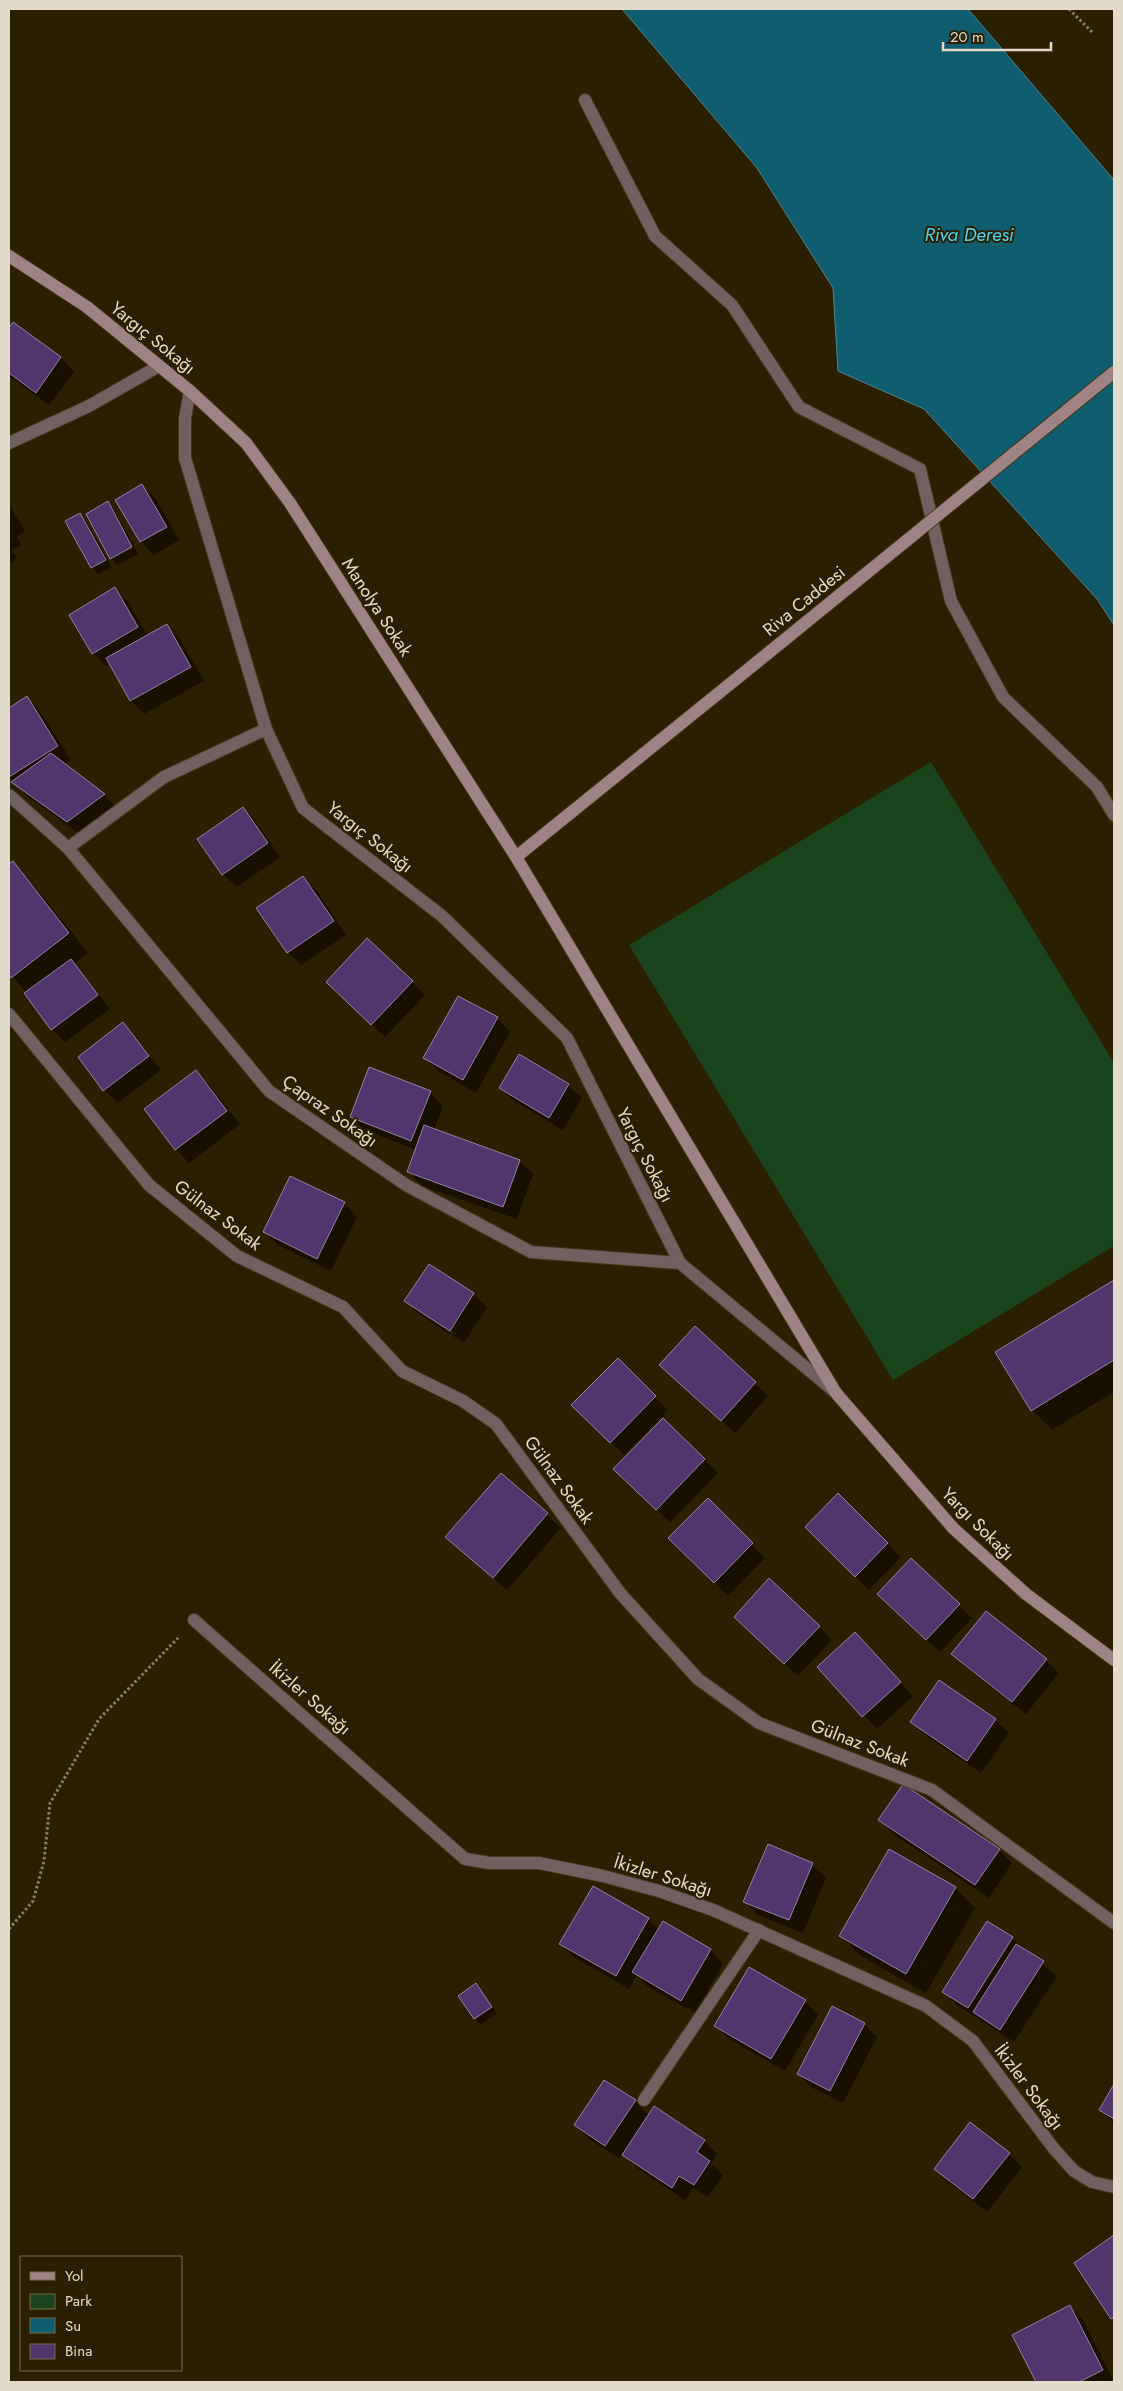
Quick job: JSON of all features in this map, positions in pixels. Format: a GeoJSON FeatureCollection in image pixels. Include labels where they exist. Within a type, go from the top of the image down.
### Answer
{"type":"FeatureCollection","features":[{"type":"Feature","properties":{"kind":"main road","name":"Yargıç Sokağı"},"geometry":{"type":"LineString","coordinates":[[9,256],[87,306],[190,391]]}},
{"type":"Feature","properties":{"kind":"main road","name":"Riva Caddesi"},"geometry":{"type":"LineString","coordinates":[[516,857],[1114,372]]}},
{"type":"Feature","properties":{"kind":"main road","name":"Manolya Sokak"},"geometry":{"type":"LineString","coordinates":[[190,391],[246,442],[290,504],[516,857],[836,1393]]}},
{"type":"Feature","properties":{"kind":"main road","name":"Yargı Sokağı"},"geometry":{"type":"LineString","coordinates":[[836,1393],[953,1528],[1026,1594],[1114,1660]]}},
{"type":"Feature","properties":{"kind":"street"},"geometry":{"type":"LineString","coordinates":[[585,100],[655,236],[732,305],[799,406],[920,469],[951,601],[1003,697],[1097,787],[1114,815]]}},
{"type":"Feature","properties":{"kind":"street"},"geometry":{"type":"LineString","coordinates":[[9,443],[89,406],[159,366]]}},
{"type":"Feature","properties":{"kind":"street","name":"Yargıç Sokağı"},"geometry":{"type":"LineString","coordinates":[[190,391],[185,418],[185,458],[266,730],[303,808],[442,916],[567,1038],[680,1263],[836,1393]]}},
{"type":"Feature","properties":{"kind":"street"},"geometry":{"type":"LineString","coordinates":[[68,848],[164,777],[266,730]]}},
{"type":"Feature","properties":{"kind":"street","name":"Çapraz Sokağı"},"geometry":{"type":"LineString","coordinates":[[9,796],[68,848],[269,1091],[398,1180],[531,1252],[680,1263]]}},
{"type":"Feature","properties":{"kind":"street","name":"Gülnaz Sokak"},"geometry":{"type":"LineString","coordinates":[[9,1014],[149,1185],[237,1256],[343,1307],[402,1371],[463,1401],[496,1424],[620,1593],[698,1679],[759,1723],[932,1790],[1114,1923]]}},
{"type":"Feature","properties":{"kind":"street","name":"İkizler Sokağı"},"geometry":{"type":"LineString","coordinates":[[194,1620],[465,1859],[490,1863],[539,1863],[603,1876],[677,1897],[759,1930],[926,2006],[972,2041],[1055,2150],[1074,2171],[1092,2182],[1114,2187]]}},
{"type":"Feature","properties":{"kind":"street"},"geometry":{"type":"LineString","coordinates":[[644,2100],[759,1930]]}},
{"type":"Feature","properties":{"kind":"path"},"geometry":{"type":"LineString","coordinates":[[1069,9],[1093,33]]}},
{"type":"Feature","properties":{"kind":"path"},"geometry":{"type":"LineString","coordinates":[[9,1929],[33,1901],[44,1861],[50,1803],[99,1719],[194,1620]]}},
{"type":"Feature","properties":{"kind":"green space"},"geometry":{"type":"Polygon","coordinates":[[[931,762],[1114,1063],[1114,1246],[893,1380],[629,945],[931,762]]]}},
{"type":"Feature","properties":{"kind":"water","name":"Riva Deresi"},"geometry":{"type":"Polygon","coordinates":[[[622,9],[968,9],[1114,180],[1114,625],[1097,599],[924,409],[838,371],[833,288],[757,168],[622,9]]]}},
{"type":"Feature","properties":{"kind":"building"},"geometry":{"type":"Polygon","coordinates":[[[13,322],[61,357],[36,393],[9,373],[9,328],[13,322]]]}},
{"type":"Feature","properties":{"kind":"building"},"geometry":{"type":"Polygon","coordinates":[[[142,484],[167,527],[140,542],[115,500],[142,484]]]}},
{"type":"Feature","properties":{"kind":"building"},"geometry":{"type":"Polygon","coordinates":[[[108,501],[132,547],[110,559],[86,514],[108,501]]]}},
{"type":"Feature","properties":{"kind":"building"},"geometry":{"type":"Polygon","coordinates":[[[80,513],[106,560],[91,568],[65,521],[80,513]]]}},
{"type":"Feature","properties":{"kind":"building"},"geometry":{"type":"Polygon","coordinates":[[[115,587],[138,627],[92,654],[69,615],[115,587]]]}},
{"type":"Feature","properties":{"kind":"building"},"geometry":{"type":"Polygon","coordinates":[[[167,624],[191,667],[130,701],[106,658],[167,624]]]}},
{"type":"Feature","properties":{"kind":"building"},"geometry":{"type":"Polygon","coordinates":[[[27,696],[58,746],[9,777],[9,708],[27,696]]]}},
{"type":"Feature","properties":{"kind":"building"},"geometry":{"type":"Polygon","coordinates":[[[51,753],[105,794],[67,822],[11,782],[51,753]]]}},
{"type":"Feature","properties":{"kind":"building"},"geometry":{"type":"Polygon","coordinates":[[[243,807],[268,843],[222,875],[197,839],[243,807]]]}},
{"type":"Feature","properties":{"kind":"building"},"geometry":{"type":"Polygon","coordinates":[[[13,861],[69,933],[11,978],[9,975],[9,864],[13,861]]]}},
{"type":"Feature","properties":{"kind":"building"},"geometry":{"type":"Polygon","coordinates":[[[303,876],[334,921],[287,953],[256,908],[303,876]]]}},
{"type":"Feature","properties":{"kind":"building"},"geometry":{"type":"Polygon","coordinates":[[[367,938],[413,981],[371,1025],[326,982],[367,938]]]}},
{"type":"Feature","properties":{"kind":"building"},"geometry":{"type":"Polygon","coordinates":[[[71,959],[98,995],[51,1030],[24,993],[71,959]]]}},
{"type":"Feature","properties":{"kind":"building"},"geometry":{"type":"Polygon","coordinates":[[[458,996],[498,1017],[463,1080],[423,1058],[458,996]]]}},
{"type":"Feature","properties":{"kind":"building"},"geometry":{"type":"Polygon","coordinates":[[[123,1022],[149,1056],[103,1091],[78,1057],[123,1022]]]}},
{"type":"Feature","properties":{"kind":"building"},"geometry":{"type":"Polygon","coordinates":[[[519,1054],[569,1084],[549,1118],[499,1088],[519,1054]]]}},
{"type":"Feature","properties":{"kind":"building"},"geometry":{"type":"Polygon","coordinates":[[[369,1067],[431,1091],[411,1141],[350,1117],[369,1067]]]}},
{"type":"Feature","properties":{"kind":"building"},"geometry":{"type":"Polygon","coordinates":[[[196,1070],[227,1111],[175,1150],[144,1109],[196,1070]]]}},
{"type":"Feature","properties":{"kind":"building"},"geometry":{"type":"Polygon","coordinates":[[[424,1125],[520,1160],[503,1207],[407,1172],[424,1125]]]}},
{"type":"Feature","properties":{"kind":"building"},"geometry":{"type":"Polygon","coordinates":[[[290,1176],[345,1202],[317,1259],[263,1232],[290,1176]]]}},
{"type":"Feature","properties":{"kind":"building"},"geometry":{"type":"Polygon","coordinates":[[[429,1264],[474,1293],[450,1331],[404,1301],[429,1264]]]}},
{"type":"Feature","properties":{"kind":"building"},"geometry":{"type":"Polygon","coordinates":[[[1114,1280],[1114,1360],[1031,1411],[995,1352],[1114,1280]]]}},
{"type":"Feature","properties":{"kind":"building"},"geometry":{"type":"Polygon","coordinates":[[[695,1326],[756,1382],[721,1421],[659,1365],[695,1326]]]}},
{"type":"Feature","properties":{"kind":"building"},"geometry":{"type":"Polygon","coordinates":[[[618,1358],[656,1396],[610,1443],[571,1405],[618,1358]]]}},
{"type":"Feature","properties":{"kind":"building"},"geometry":{"type":"Polygon","coordinates":[[[663,1418],[705,1459],[656,1510],[613,1469],[663,1418]]]}},
{"type":"Feature","properties":{"kind":"building"},"geometry":{"type":"Polygon","coordinates":[[[501,1473],[548,1513],[493,1578],[445,1537],[501,1473]]]}},
{"type":"Feature","properties":{"kind":"building"},"geometry":{"type":"Polygon","coordinates":[[[838,1493],[888,1543],[855,1577],[805,1527],[838,1493]]]}},
{"type":"Feature","properties":{"kind":"building"},"geometry":{"type":"Polygon","coordinates":[[[708,1498],[753,1543],[714,1583],[668,1538],[708,1498]]]}},
{"type":"Feature","properties":{"kind":"building"},"geometry":{"type":"Polygon","coordinates":[[[911,1558],[960,1604],[926,1640],[877,1594],[911,1558]]]}},
{"type":"Feature","properties":{"kind":"building"},"geometry":{"type":"Polygon","coordinates":[[[769,1578],[820,1626],[784,1664],[734,1617],[769,1578]]]}},
{"type":"Feature","properties":{"kind":"building"},"geometry":{"type":"Polygon","coordinates":[[[986,1611],[1047,1659],[1012,1702],[951,1654],[986,1611]]]}},
{"type":"Feature","properties":{"kind":"building"},"geometry":{"type":"Polygon","coordinates":[[[855,1632],[901,1682],[862,1717],[817,1667],[855,1632]]]}},
{"type":"Feature","properties":{"kind":"building"},"geometry":{"type":"Polygon","coordinates":[[[939,1680],[996,1719],[967,1761],[910,1722],[939,1680]]]}},
{"type":"Feature","properties":{"kind":"building"},"geometry":{"type":"Polygon","coordinates":[[[903,1784],[1000,1849],[975,1885],[878,1820],[903,1784]]]}},
{"type":"Feature","properties":{"kind":"building"},"geometry":{"type":"Polygon","coordinates":[[[768,1844],[813,1863],[789,1920],[743,1902],[768,1844]]]}},
{"type":"Feature","properties":{"kind":"building"},"geometry":{"type":"Polygon","coordinates":[[[889,1849],[956,1887],[906,1974],[839,1936],[889,1849]]]}},
{"type":"Feature","properties":{"kind":"building"},"geometry":{"type":"Polygon","coordinates":[[[593,1886],[649,1918],[616,1976],[559,1944],[593,1886]]]}},
{"type":"Feature","properties":{"kind":"building"},"geometry":{"type":"Polygon","coordinates":[[[663,1921],[711,1949],[681,2001],[632,1972],[663,1921]]]}},
{"type":"Feature","properties":{"kind":"building"},"geometry":{"type":"Polygon","coordinates":[[[987,1921],[1013,1937],[968,2008],[942,1992],[987,1921]]]}},
{"type":"Feature","properties":{"kind":"building"},"geometry":{"type":"Polygon","coordinates":[[[1016,1944],[1044,1961],[1000,2030],[973,2012],[1016,1944]]]}},
{"type":"Feature","properties":{"kind":"building"},"geometry":{"type":"Polygon","coordinates":[[[749,1967],[806,2000],[771,2059],[714,2026],[749,1967]]]}},
{"type":"Feature","properties":{"kind":"building"},"geometry":{"type":"Polygon","coordinates":[[[476,1983],[492,2007],[474,2019],[458,1996],[476,1983]]]}},
{"type":"Feature","properties":{"kind":"building"},"geometry":{"type":"Polygon","coordinates":[[[832,2006],[865,2023],[830,2091],[797,2074],[832,2006]]]}},
{"type":"Feature","properties":{"kind":"building"},"geometry":{"type":"Polygon","coordinates":[[[604,2080],[636,2100],[605,2146],[574,2125],[604,2080]]]}},
{"type":"Feature","properties":{"kind":"building"},"geometry":{"type":"Polygon","coordinates":[[[1114,2084],[1114,2119],[1099,2110],[1114,2084]]]}},
{"type":"Feature","properties":{"kind":"building"},"geometry":{"type":"Polygon","coordinates":[[[654,2106],[705,2140],[697,2152],[710,2161],[694,2185],[679,2176],[672,2188],[622,2155],[654,2106]]]}},
{"type":"Feature","properties":{"kind":"building"},"geometry":{"type":"Polygon","coordinates":[[[970,2122],[1010,2153],[973,2199],[934,2169],[970,2122]]]}},
{"type":"Feature","properties":{"kind":"building"},"geometry":{"type":"Polygon","coordinates":[[[1114,2235],[1114,2317],[1111,2319],[1074,2263],[1114,2235]]]}},
{"type":"Feature","properties":{"kind":"building"},"geometry":{"type":"Polygon","coordinates":[[[1070,2305],[1103,2370],[1079,2382],[1036,2382],[1012,2335],[1070,2305]]]}}]}
